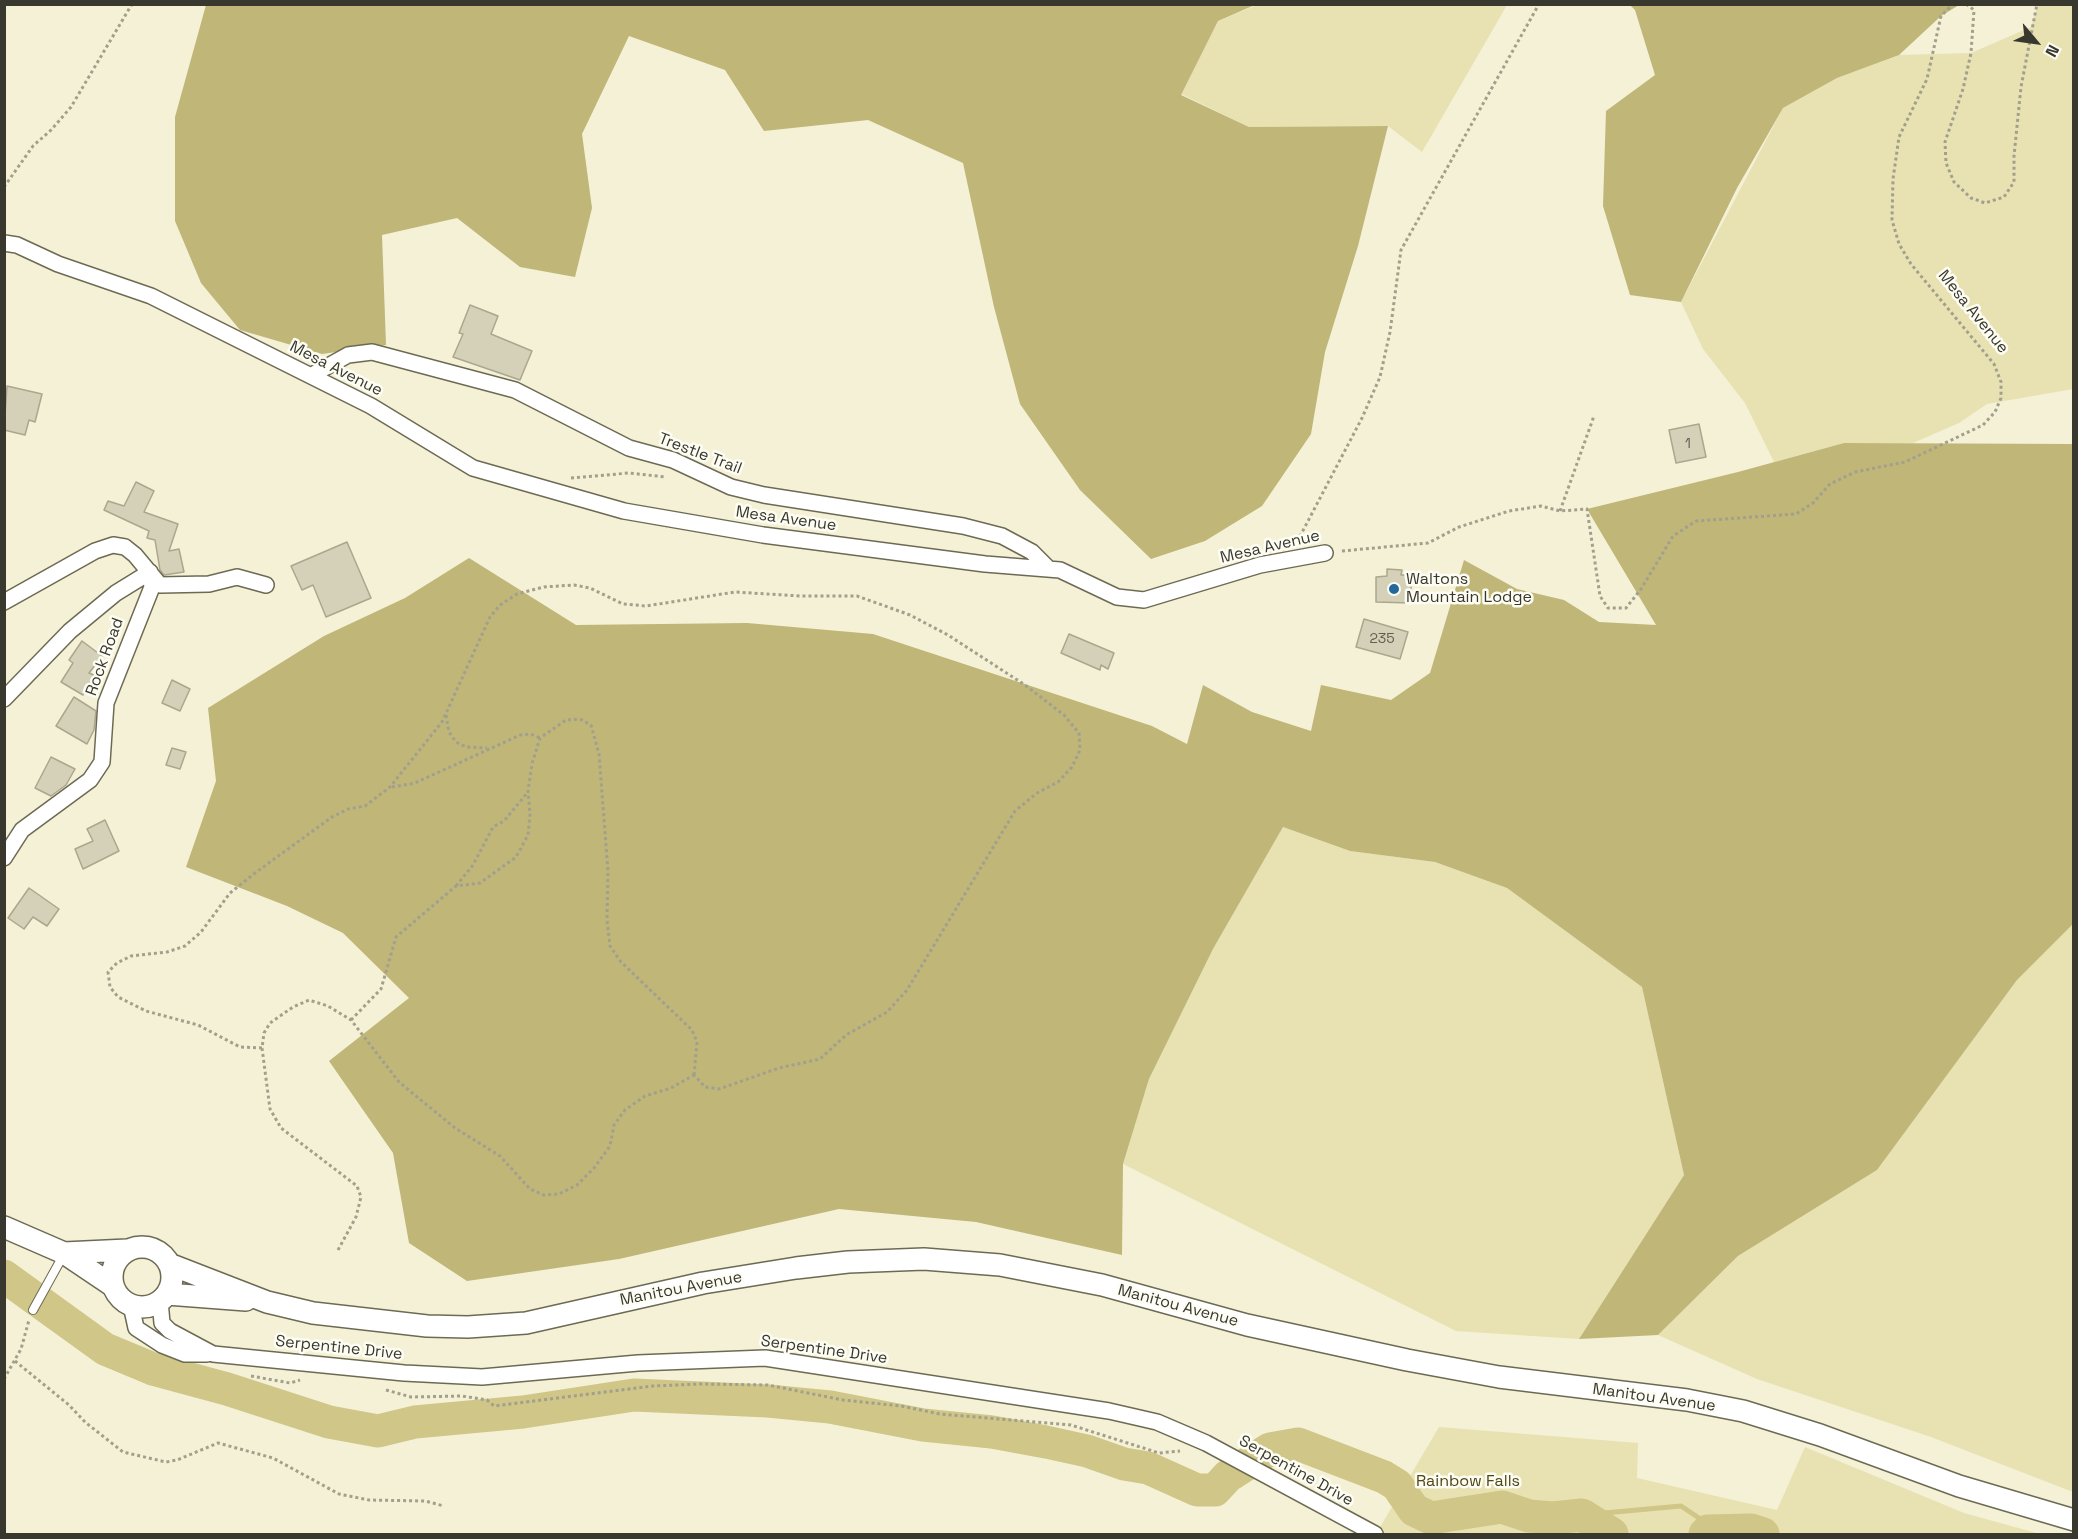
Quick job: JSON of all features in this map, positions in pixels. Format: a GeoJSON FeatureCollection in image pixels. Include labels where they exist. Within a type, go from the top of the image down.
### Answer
{"type":"FeatureCollection","features":[{"type":"Feature","properties":{"kind":"main road"},"geometry":{"type":"LineString","coordinates":[[4,1227],[64,1252],[113,1287],[119,1297],[131,1305],[146,1307],[164,1297],[172,1278],[169,1264],[163,1255],[151,1248],[142,1246],[127,1250],[64,1252]]}},
{"type":"Feature","properties":{"kind":"main road"},"geometry":{"type":"LineString","coordinates":[[113,1287],[114,1264],[127,1250]]}},
{"type":"Feature","properties":{"kind":"main road","name":"Manitou Avenue"},"geometry":{"type":"LineString","coordinates":[[169,1264],[267,1302],[313,1313],[387,1323],[468,1327],[526,1323],[703,1283],[796,1268],[848,1262],[961,1260],[1060,1276],[1247,1325],[1407,1360],[1499,1377],[1687,1400],[1743,1411],[1820,1435],[1959,1486],[2073,1520]]}},
{"type":"Feature","properties":{"kind":"main road","name":"Manitou Avenue"},"geometry":{"type":"LineString","coordinates":[[164,1297],[267,1302]]}},
{"type":"Feature","properties":{"kind":"street","name":"Mesa Avenue"},"geometry":{"type":"LineString","coordinates":[[4,243],[17,245],[58,264],[151,296],[371,406],[473,468],[624,511],[685,524],[985,564],[1060,570],[1094,584],[1117,597],[1144,600],[1288,559],[1325,552]]}},
{"type":"Feature","properties":{"kind":"street","name":"Trestle Trail"},"geometry":{"type":"LineString","coordinates":[[312,375],[348,355],[372,352],[515,390],[629,448],[673,460],[732,487],[764,495],[963,526],[1002,536],[1032,552],[1049,569]]}},
{"type":"Feature","properties":{"kind":"street"},"geometry":{"type":"LineString","coordinates":[[4,602],[95,551],[112,545],[125,547],[160,585],[209,584],[237,577],[266,585]]}},
{"type":"Feature","properties":{"kind":"street"},"geometry":{"type":"LineString","coordinates":[[4,699],[70,631],[116,593],[150,572]]}},
{"type":"Feature","properties":{"kind":"street","name":"Rock Road"},"geometry":{"type":"LineString","coordinates":[[4,858],[22,830],[90,780],[102,762],[106,703],[152,587],[150,572]]}},
{"type":"Feature","properties":{"kind":"street","name":"Serpentine Drive"},"geometry":{"type":"LineString","coordinates":[[164,1297],[162,1323],[170,1331],[213,1354],[404,1373],[482,1377],[638,1363],[765,1358],[1109,1411],[1157,1422],[1206,1443],[1375,1534]]}},
{"type":"Feature","properties":{"kind":"street"},"geometry":{"type":"LineString","coordinates":[[131,1305],[136,1328],[170,1350],[213,1354]]}},
{"type":"Feature","properties":{"kind":"lane"},"geometry":{"type":"LineString","coordinates":[[33,1310],[40,1293],[64,1252]]}},
{"type":"Feature","properties":{"kind":"path"},"geometry":{"type":"LineString","coordinates":[[4,187],[33,146],[51,130],[71,106],[132,4]]}},
{"type":"Feature","properties":{"kind":"path"},"geometry":{"type":"LineString","coordinates":[[1288,559],[1362,418],[1380,377],[1390,332],[1401,250],[1539,4]]}},
{"type":"Feature","properties":{"kind":"path","name":"Mesa Avenue"},"geometry":{"type":"LineString","coordinates":[[1325,552],[1428,543],[1459,527],[1509,511],[1542,506],[1560,511],[1587,509],[1600,596],[1608,608],[1626,608],[1641,589],[1673,536],[1696,521],[1796,514],[1813,504],[1830,484],[1855,472],[1905,462],[1983,425],[1995,412],[2001,398],[2001,382],[1994,364],[1911,264],[1899,244],[1892,220],[1893,179],[1899,137],[1927,79],[1941,16],[1953,4]]}},
{"type":"Feature","properties":{"kind":"path"},"geometry":{"type":"LineString","coordinates":[[1966,4],[1974,10],[1971,53],[1963,89],[1945,142],[1946,163],[1954,182],[1971,198],[1985,203],[2004,197],[2014,182],[2014,156],[2021,87],[2037,4]]}},
{"type":"Feature","properties":{"kind":"path"},"geometry":{"type":"LineString","coordinates":[[1560,511],[1594,416]]}},
{"type":"Feature","properties":{"kind":"path"},"geometry":{"type":"LineString","coordinates":[[542,488],[555,480],[596,475],[629,473],[668,477]]}},
{"type":"Feature","properties":{"kind":"path"},"geometry":{"type":"LineString","coordinates":[[262,1048],[240,1047],[198,1025],[146,1011],[118,997],[110,987],[108,972],[117,963],[130,956],[167,952],[185,946],[201,932],[230,892],[332,817],[348,809],[365,806],[390,787],[446,715],[490,617],[500,605],[517,594],[544,587],[574,585],[590,588],[623,604],[646,606],[735,592],[800,596],[857,596],[874,600],[910,615],[948,635],[1025,685],[1064,715],[1079,733],[1080,750],[1072,766],[1058,782],[1036,793],[1016,811],[907,990],[887,1012],[846,1035],[820,1059],[779,1068],[719,1089],[705,1087],[694,1075],[698,1042],[692,1030],[628,969],[610,946],[607,920],[608,871],[599,754],[591,725],[580,719],[566,720],[540,738],[532,764],[528,791],[530,814],[528,836],[516,857],[480,883],[456,886]]}},
{"type":"Feature","properties":{"kind":"path"},"geometry":{"type":"LineString","coordinates":[[446,715],[449,732],[456,742],[466,747],[489,748]]}},
{"type":"Feature","properties":{"kind":"path"},"geometry":{"type":"LineString","coordinates":[[390,787],[415,783],[520,735],[531,734],[540,738]]}},
{"type":"Feature","properties":{"kind":"path"},"geometry":{"type":"LineString","coordinates":[[351,1020],[381,989],[396,937],[456,886],[473,865],[493,827],[504,821],[528,791]]}},
{"type":"Feature","properties":{"kind":"path"},"geometry":{"type":"LineString","coordinates":[[338,1250],[356,1217],[361,1197],[357,1186],[282,1128],[270,1108],[262,1048],[264,1033],[270,1023],[309,1000],[328,1006],[351,1020],[408,1089],[454,1128],[500,1156],[530,1189],[544,1195],[559,1194],[577,1185],[594,1168],[610,1146],[614,1125],[625,1110],[645,1096],[671,1088],[694,1075]]}},
{"type":"Feature","properties":{"kind":"path"},"geometry":{"type":"LineString","coordinates":[[4,1379],[15,1360],[33,1310]]}},
{"type":"Feature","properties":{"kind":"path"},"geometry":{"type":"LineString","coordinates":[[15,1360],[123,1452],[166,1462],[177,1461],[218,1443],[273,1458],[339,1494],[369,1500],[425,1501],[444,1506]]}},
{"type":"Feature","properties":{"kind":"path"},"geometry":{"type":"LineString","coordinates":[[247,1376],[290,1383],[308,1377]]}},
{"type":"Feature","properties":{"kind":"path"},"geometry":{"type":"LineString","coordinates":[[379,1388],[411,1397],[462,1396],[486,1400],[494,1406],[653,1386],[768,1385],[843,1400],[901,1406],[939,1414],[1071,1425],[1159,1453],[1187,1450]]}},
{"type":"Feature","properties":{"kind":"green space"},"geometry":{"type":"Polygon","coordinates":[[[1257,5],[1507,5],[1422,152],[1388,126],[1249,127],[1181,94],[1218,21],[1257,5]]]}},
{"type":"Feature","properties":{"kind":"green space"},"geometry":{"type":"Polygon","coordinates":[[[2038,5],[2073,5],[2073,389],[1987,404],[1959,423],[1913,443],[1844,443],[1774,462],[1745,403],[1703,349],[1681,302],[1783,108],[1837,78],[1899,55],[1971,53],[2031,27],[2038,5]]]}},
{"type":"Feature","properties":{"kind":"green space"},"geometry":{"type":"Polygon","coordinates":[[[1283,827],[1350,851],[1435,862],[1507,888],[1642,987],[1684,1175],[1579,1339],[1456,1331],[1123,1164],[1149,1079],[1213,949],[1283,827]]]}},
{"type":"Feature","properties":{"kind":"green space"},"geometry":{"type":"Polygon","coordinates":[[[2073,924],[2073,1492],[1931,1437],[1757,1379],[1658,1335],[1738,1256],[1877,1170],[2017,980],[2073,924]]]}},
{"type":"Feature","properties":{"kind":"green space","name":"Rainbow Falls"},"geometry":{"type":"Polygon","coordinates":[[[1439,1427],[1638,1443],[1637,1478],[1777,1510],[1805,1447],[1964,1513],[2040,1534],[1376,1534],[1439,1427]]]}},
{"type":"Feature","properties":{"kind":"shaded area"},"geometry":{"type":"Polygon","coordinates":[[[1257,4],[1218,21],[1181,95],[1249,127],[1388,126],[1358,246],[1325,352],[1311,434],[1262,506],[1205,541],[1151,559],[1080,490],[1020,404],[994,307],[963,163],[868,120],[764,131],[725,70],[629,36],[582,134],[592,208],[575,277],[520,267],[457,218],[382,235],[386,345],[322,354],[240,330],[201,283],[175,221],[175,117],[206,5],[1257,4]]]}},
{"type":"Feature","properties":{"kind":"shaded area"},"geometry":{"type":"Polygon","coordinates":[[[1630,5],[1959,5],[1941,16],[1899,55],[1837,78],[1783,108],[1737,188],[1681,302],[1630,295],[1603,206],[1606,111],[1655,75],[1635,10],[1630,5]]]}},
{"type":"Feature","properties":{"kind":"shaded area"},"geometry":{"type":"Polygon","coordinates":[[[1844,443],[2073,444],[2073,924],[2017,980],[1877,1170],[1738,1256],[1658,1335],[1579,1339],[1684,1175],[1642,987],[1507,888],[1435,862],[1350,851],[1283,827],[1213,949],[1149,1079],[1123,1164],[1122,1255],[976,1222],[839,1209],[619,1259],[467,1281],[409,1243],[393,1153],[329,1061],[409,998],[343,933],[287,906],[186,867],[216,781],[208,708],[324,636],[405,598],[469,558],[576,625],[747,623],[873,634],[1152,726],[1187,744],[1203,685],[1252,712],[1311,731],[1321,685],[1391,700],[1430,673],[1464,560],[1517,589],[1564,600],[1599,622],[1656,625],[1587,509],[1844,443]]]}},
{"type":"Feature","properties":{"kind":"building"},"geometry":{"type":"Polygon","coordinates":[[[470,305],[498,316],[491,334],[532,351],[520,380],[453,357],[463,334],[459,333],[470,305]]]}},
{"type":"Feature","properties":{"kind":"building"},"geometry":{"type":"Polygon","coordinates":[[[7,386],[42,394],[35,422],[29,420],[25,435],[4,430],[7,386]]]}},
{"type":"Feature","properties":{"kind":"building"},"geometry":{"type":"Polygon","coordinates":[[[1699,424],[1706,457],[1676,463],[1669,430],[1699,424]]]}},
{"type":"Feature","properties":{"kind":"building"},"geometry":{"type":"Polygon","coordinates":[[[136,482],[154,491],[144,512],[178,524],[169,551],[179,549],[184,572],[164,575],[160,570],[155,540],[147,538],[149,531],[104,510],[108,501],[124,506],[136,482]]]}},
{"type":"Feature","properties":{"kind":"building"},"geometry":{"type":"Polygon","coordinates":[[[347,542],[371,598],[326,617],[313,585],[302,590],[291,566],[347,542]]]}},
{"type":"Feature","properties":{"kind":"building","name":"Waltons Mountain Lodge"},"geometry":{"type":"Polygon","coordinates":[[[1387,569],[1402,570],[1401,575],[1411,575],[1411,603],[1376,602],[1376,577],[1387,576],[1387,569]]]}},
{"type":"Feature","properties":{"kind":"building"},"geometry":{"type":"Polygon","coordinates":[[[1364,619],[1408,632],[1400,659],[1356,647],[1364,619]]]}},
{"type":"Feature","properties":{"kind":"building"},"geometry":{"type":"Polygon","coordinates":[[[1069,634],[1114,653],[1108,669],[1101,665],[1100,670],[1061,653],[1069,634]]]}},
{"type":"Feature","properties":{"kind":"building"},"geometry":{"type":"Polygon","coordinates":[[[82,641],[102,656],[89,673],[94,675],[83,695],[61,682],[73,663],[69,660],[82,641]]]}},
{"type":"Feature","properties":{"kind":"building"},"geometry":{"type":"Polygon","coordinates":[[[172,680],[190,689],[180,711],[162,703],[172,680]]]}},
{"type":"Feature","properties":{"kind":"building"},"geometry":{"type":"Polygon","coordinates":[[[74,697],[96,711],[94,730],[87,744],[56,726],[74,697]]]}},
{"type":"Feature","properties":{"kind":"building"},"geometry":{"type":"Polygon","coordinates":[[[172,748],[186,752],[180,769],[166,765],[172,748]]]}},
{"type":"Feature","properties":{"kind":"building"},"geometry":{"type":"Polygon","coordinates":[[[51,757],[75,769],[66,785],[51,796],[35,788],[51,757]]]}},
{"type":"Feature","properties":{"kind":"building"},"geometry":{"type":"Polygon","coordinates":[[[105,820],[119,851],[83,869],[75,849],[93,841],[87,829],[105,820]]]}},
{"type":"Feature","properties":{"kind":"building"},"geometry":{"type":"Polygon","coordinates":[[[29,888],[59,909],[47,926],[33,917],[24,929],[8,918],[29,888]]]}},
{"type":"Feature","properties":{"kind":"waterway"},"geometry":{"type":"LineString","coordinates":[[4,1276],[105,1349],[153,1369],[227,1389],[329,1422],[378,1431],[415,1422],[523,1412],[634,1395],[768,1401],[830,1407],[923,1425],[992,1432],[1046,1442],[1087,1451],[1124,1464],[1148,1468],[1197,1490],[1215,1490],[1228,1476],[1270,1449],[1298,1444],[1384,1477],[1397,1485],[1414,1510],[1431,1518],[1502,1507],[1529,1516],[1553,1518],[1582,1515],[1612,1534]]}},
{"type":"Feature","properties":{"kind":"waterway"},"geometry":{"type":"LineString","coordinates":[[1582,1515],[1681,1506],[1699,1518],[1708,1531]]}},
{"type":"Feature","properties":{"kind":"waterway"},"geometry":{"type":"LineString","coordinates":[[1705,1534],[1708,1531],[1751,1530],[1763,1534]]}},
{"type":"Feature","properties":{"kind":"place","name":"Waltons Mountain Lodge"},"geometry":{"type":"Point","coordinates":[1394,589]}}]}
